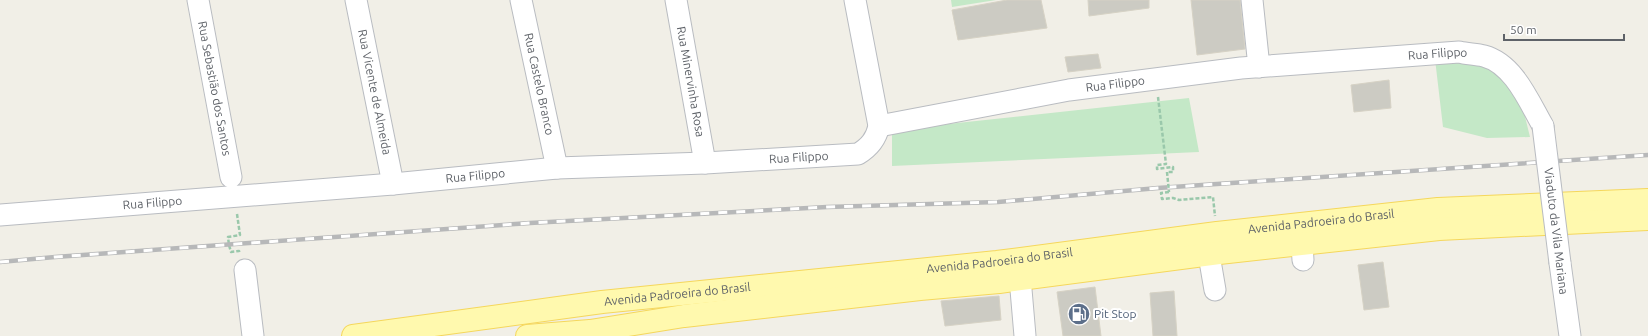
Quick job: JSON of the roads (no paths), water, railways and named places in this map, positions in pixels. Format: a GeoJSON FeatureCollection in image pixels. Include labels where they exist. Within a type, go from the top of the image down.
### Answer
{"type":"FeatureCollection","features":[{"type":"Feature","properties":{"kind":"main road","name":"Avenida Padroeira do Brasil"},"geometry":{"type":"LineString","coordinates":[[353,336],[594,303],[997,262],[1217,233],[1438,209],[1648,200]]}},
{"type":"Feature","properties":{"kind":"main road","name":"Avenida Padroeira do Brasil"},"geometry":{"type":"LineString","coordinates":[[527,336],[595,331],[684,316],[920,289],[999,282],[1020,278],[1209,255],[1302,252],[1439,229],[1648,219]]}},
{"type":"Feature","properties":{"kind":"main road"},"geometry":{"type":"LineString","coordinates":[[594,303],[609,312],[595,331]]}},
{"type":"Feature","properties":{"kind":"street","name":"Rua Sebastião dos Santos"},"geometry":{"type":"LineString","coordinates":[[198,0],[232,177]]}},
{"type":"Feature","properties":{"kind":"street","name":"Rua Vicente de Almeida"},"geometry":{"type":"LineString","coordinates":[[356,0],[393,184]]}},
{"type":"Feature","properties":{"kind":"street","name":"Rua Castelo Branco"},"geometry":{"type":"LineString","coordinates":[[522,0],[557,168]]}},
{"type":"Feature","properties":{"kind":"street","name":"Rua Minervinha Rosa"},"geometry":{"type":"LineString","coordinates":[[676,0],[705,163]]}},
{"type":"Feature","properties":{"kind":"street"},"geometry":{"type":"LineString","coordinates":[[855,0],[879,126]]}},
{"type":"Feature","properties":{"kind":"street"},"geometry":{"type":"LineString","coordinates":[[1252,0],[1259,67]]}},
{"type":"Feature","properties":{"kind":"street","name":"Rua Filippo"},"geometry":{"type":"LineString","coordinates":[[0,215],[235,198],[557,168],[705,163],[858,154],[872,144],[877,136],[879,126],[1069,90],[1259,67],[1459,52],[1485,57],[1506,68],[1516,79],[1543,126]]}},
{"type":"Feature","properties":{"kind":"street","name":"Viaduto da Vila Mariana"},"geometry":{"type":"LineString","coordinates":[[1543,126],[1570,336]]}},
{"type":"Feature","properties":{"kind":"street"},"geometry":{"type":"LineString","coordinates":[[1209,255],[1215,290]]}},
{"type":"Feature","properties":{"kind":"street"},"geometry":{"type":"LineString","coordinates":[[244,270],[253,336]]}},
{"type":"Feature","properties":{"kind":"street"},"geometry":{"type":"LineString","coordinates":[[1020,278],[1025,336]]}},
{"type":"Feature","properties":{"kind":"railway"},"geometry":{"type":"LineString","coordinates":[[0,262],[530,223],[827,207],[998,202],[1158,188],[1648,155]]}},
{"type":"Feature","properties":{"kind":"place","name":"Pit Stop"},"geometry":{"type":"Point","coordinates":[1079,314]}}]}
